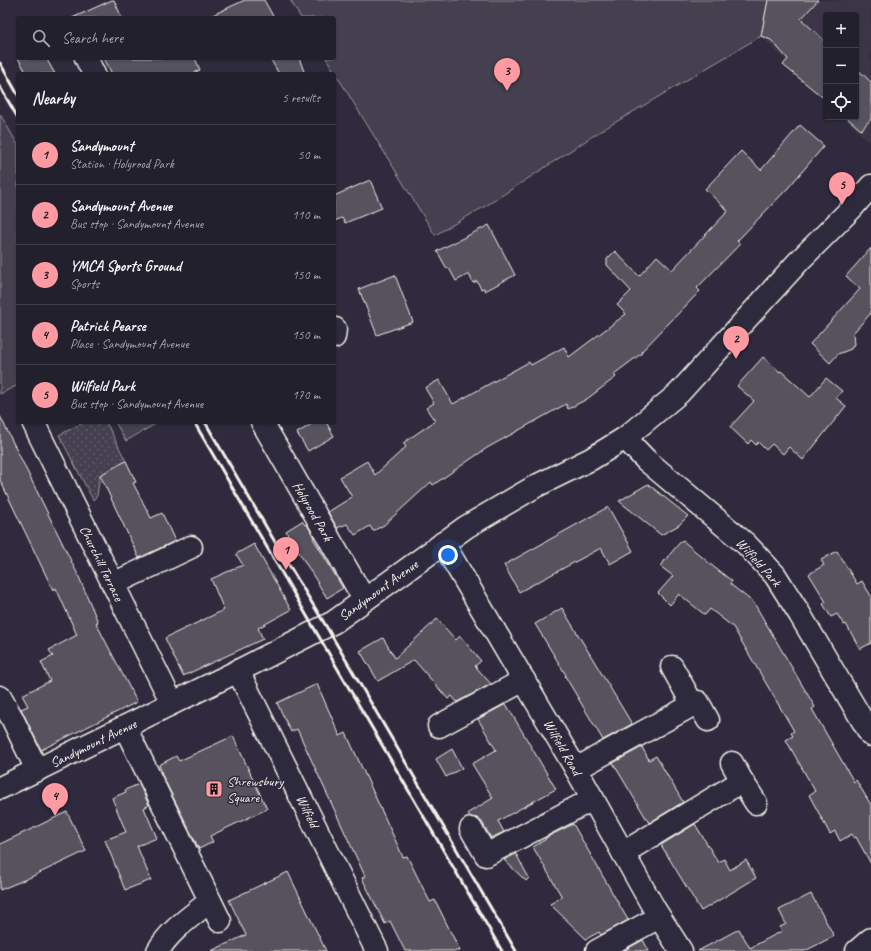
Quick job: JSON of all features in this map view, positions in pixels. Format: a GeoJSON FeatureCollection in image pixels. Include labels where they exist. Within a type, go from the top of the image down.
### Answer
{"type":"FeatureCollection","features":[{"type":"Feature","properties":{"kind":"street"},"geometry":{"type":"LineString","coordinates":[[87,60],[93,72]]}},
{"type":"Feature","properties":{"kind":"street","name":"Sandymount Avenue"},"geometry":{"type":"LineString","coordinates":[[0,788],[125,728],[334,622],[443,543],[506,503],[536,486],[591,459],[625,438],[679,393],[799,261],[851,209],[871,186]]}},
{"type":"Feature","properties":{"kind":"street","name":"Churchill Terrace"},"geometry":{"type":"LineString","coordinates":[[34,424],[172,703]]}},
{"type":"Feature","properties":{"kind":"street","name":"Holyrood Park"},"geometry":{"type":"LineString","coordinates":[[264,424],[364,600]]}},
{"type":"Feature","properties":{"kind":"street","name":"Wilfield Park"},"geometry":{"type":"LineString","coordinates":[[625,438],[646,460],[746,544],[775,575],[864,707],[871,735]]}},
{"type":"Feature","properties":{"kind":"street","name":"Wilfield Road"},"geometry":{"type":"LineString","coordinates":[[443,543],[576,769],[659,916],[681,951]]}},
{"type":"Feature","properties":{"kind":"street"},"geometry":{"type":"LineString","coordinates":[[113,584],[191,547]]}},
{"type":"Feature","properties":{"kind":"street"},"geometry":{"type":"LineString","coordinates":[[672,667],[693,705]]}},
{"type":"Feature","properties":{"kind":"street","name":"Wilfield"},"geometry":{"type":"LineString","coordinates":[[238,671],[377,951]]}},
{"type":"Feature","properties":{"kind":"street"},"geometry":{"type":"LineString","coordinates":[[439,726],[524,680]]}},
{"type":"Feature","properties":{"kind":"street"},"geometry":{"type":"LineString","coordinates":[[0,697],[12,718],[37,770]]}},
{"type":"Feature","properties":{"kind":"street"},"geometry":{"type":"LineString","coordinates":[[576,769],[698,702],[708,720]]}},
{"type":"Feature","properties":{"kind":"street"},"geometry":{"type":"LineString","coordinates":[[125,728],[220,921]]}},
{"type":"Feature","properties":{"kind":"street"},"geometry":{"type":"LineString","coordinates":[[623,853],[737,772],[756,803]]}},
{"type":"Feature","properties":{"kind":"street"},"geometry":{"type":"LineString","coordinates":[[471,829],[486,855],[593,799]]}},
{"type":"Feature","properties":{"kind":"street"},"geometry":{"type":"LineString","coordinates":[[158,951],[162,943],[178,927],[210,901]]}},
{"type":"Feature","properties":{"kind":"street"},"geometry":{"type":"LineString","coordinates":[[597,951],[659,916]]}},
{"type":"Feature","properties":{"kind":"street"},"geometry":{"type":"LineString","coordinates":[[858,951],[871,939]]}},
{"type":"Feature","properties":{"kind":"shaded area"},"geometry":{"type":"Polygon","coordinates":[[[290,0],[768,0],[761,36],[599,132],[489,204],[435,235],[327,60],[336,60],[336,16],[300,16],[290,0]]]}},
{"type":"Feature","properties":{"kind":"shaded area"},"geometry":{"type":"Polygon","coordinates":[[[768,0],[871,0],[871,144],[846,120],[859,120],[859,12],[823,12],[823,97],[761,36],[768,0]]]}},
{"type":"Feature","properties":{"kind":"shaded area"},"geometry":{"type":"Polygon","coordinates":[[[0,114],[16,142],[16,386],[0,394],[0,114]]]}},
{"type":"Feature","properties":{"kind":"shaded area"},"geometry":{"type":"Polygon","coordinates":[[[81,424],[107,424],[126,461],[100,475],[97,496],[93,500],[59,435],[81,424]]]}},
{"type":"Feature","properties":{"kind":"shaded area"},"geometry":{"type":"Polygon","coordinates":[[[116,424],[155,424],[126,441],[116,424]]]}},
{"type":"Feature","properties":{"kind":"building"},"geometry":{"type":"Polygon","coordinates":[[[114,0],[121,16],[76,16],[114,0]]]}},
{"type":"Feature","properties":{"kind":"building"},"geometry":{"type":"Polygon","coordinates":[[[245,0],[264,0],[273,16],[210,16],[245,0]]]}},
{"type":"Feature","properties":{"kind":"building"},"geometry":{"type":"Polygon","coordinates":[[[768,0],[818,0],[801,19],[823,39],[823,98],[783,65],[788,59],[771,40],[761,36],[768,0]]]}},
{"type":"Feature","properties":{"kind":"building"},"geometry":{"type":"Polygon","coordinates":[[[19,60],[47,60],[54,72],[26,72],[19,60]]]}},
{"type":"Feature","properties":{"kind":"building"},"geometry":{"type":"Polygon","coordinates":[[[105,60],[196,60],[200,70],[196,72],[111,72],[105,60]]]}},
{"type":"Feature","properties":{"kind":"building"},"geometry":{"type":"Polygon","coordinates":[[[271,60],[300,60],[304,72],[278,72],[271,60]]]}},
{"type":"Feature","properties":{"kind":"building"},"geometry":{"type":"Polygon","coordinates":[[[859,71],[871,82],[871,119],[861,130],[849,120],[859,120],[859,71]]]}},
{"type":"Feature","properties":{"kind":"building"},"geometry":{"type":"Polygon","coordinates":[[[800,125],[824,146],[788,188],[737,241],[740,244],[697,288],[700,291],[641,352],[642,353],[614,374],[616,377],[587,399],[568,409],[566,404],[487,448],[433,485],[431,482],[384,525],[373,531],[370,526],[355,535],[347,524],[337,528],[328,512],[352,497],[340,477],[367,461],[375,475],[406,447],[403,443],[435,421],[426,408],[434,403],[425,388],[439,380],[453,404],[529,362],[531,365],[564,347],[569,357],[626,314],[617,305],[631,291],[607,265],[607,259],[615,251],[639,276],[657,256],[672,270],[728,211],[705,189],[741,151],[761,170],[800,125]]]}},
{"type":"Feature","properties":{"kind":"building"},"geometry":{"type":"Polygon","coordinates":[[[370,180],[382,208],[345,223],[342,218],[336,220],[336,195],[370,180]]]}},
{"type":"Feature","properties":{"kind":"building"},"geometry":{"type":"Polygon","coordinates":[[[489,225],[515,275],[485,291],[484,288],[481,289],[477,281],[473,283],[469,274],[456,281],[437,251],[489,225]]]}},
{"type":"Feature","properties":{"kind":"building"},"geometry":{"type":"Polygon","coordinates":[[[871,248],[871,313],[853,333],[854,344],[851,349],[838,354],[830,363],[810,344],[860,289],[846,276],[871,248]]]}},
{"type":"Feature","properties":{"kind":"building"},"geometry":{"type":"Polygon","coordinates":[[[395,275],[413,322],[377,335],[359,289],[395,275]]]}},
{"type":"Feature","properties":{"kind":"building"},"geometry":{"type":"Polygon","coordinates":[[[763,357],[810,397],[826,378],[842,391],[836,398],[846,406],[803,460],[789,447],[783,454],[772,444],[766,450],[758,442],[756,445],[751,440],[748,444],[730,427],[754,401],[737,386],[763,357]]]}},
{"type":"Feature","properties":{"kind":"building"},"geometry":{"type":"Polygon","coordinates":[[[0,416],[79,577],[98,622],[96,623],[137,702],[41,750],[21,709],[28,706],[22,695],[50,681],[41,662],[53,656],[49,650],[77,635],[56,588],[53,590],[0,480],[0,416]]]}},
{"type":"Feature","properties":{"kind":"building"},"geometry":{"type":"Polygon","coordinates":[[[312,424],[327,424],[334,436],[308,451],[297,433],[312,424]]]}},
{"type":"Feature","properties":{"kind":"building"},"geometry":{"type":"Polygon","coordinates":[[[126,461],[136,482],[133,483],[151,518],[162,513],[175,541],[139,558],[100,475],[126,461]]]}},
{"type":"Feature","properties":{"kind":"building"},"geometry":{"type":"Polygon","coordinates":[[[648,484],[688,516],[679,525],[661,535],[619,501],[648,484]]]}},
{"type":"Feature","properties":{"kind":"building"},"geometry":{"type":"Polygon","coordinates":[[[608,507],[633,551],[610,564],[601,548],[519,592],[504,565],[608,507]]]}},
{"type":"Feature","properties":{"kind":"building"},"geometry":{"type":"Polygon","coordinates":[[[302,521],[305,525],[307,524],[313,538],[343,588],[327,598],[295,546],[280,552],[275,543],[288,535],[286,531],[302,521]]]}},
{"type":"Feature","properties":{"kind":"building"},"geometry":{"type":"Polygon","coordinates":[[[682,540],[732,581],[730,584],[754,603],[815,707],[812,709],[854,782],[856,780],[871,805],[871,864],[856,837],[854,838],[852,834],[840,841],[835,831],[830,834],[809,795],[815,791],[786,740],[793,736],[791,733],[794,731],[733,627],[710,609],[705,615],[679,594],[670,605],[658,593],[673,576],[660,566],[682,540]]]}},
{"type":"Feature","properties":{"kind":"building"},"geometry":{"type":"Polygon","coordinates":[[[254,544],[291,610],[258,628],[263,639],[183,676],[165,638],[224,610],[211,579],[243,565],[236,554],[254,544]]]}},
{"type":"Feature","properties":{"kind":"building"},"geometry":{"type":"Polygon","coordinates":[[[837,551],[857,584],[862,581],[871,596],[871,643],[860,649],[846,624],[844,625],[837,614],[831,617],[823,604],[826,602],[809,574],[824,565],[821,560],[837,551]]]}},
{"type":"Feature","properties":{"kind":"building"},"geometry":{"type":"Polygon","coordinates":[[[562,608],[632,724],[603,740],[535,624],[562,608]]]}},
{"type":"Feature","properties":{"kind":"building"},"geometry":{"type":"Polygon","coordinates":[[[437,619],[456,640],[460,636],[481,661],[475,666],[491,684],[457,702],[452,696],[448,699],[414,660],[378,681],[360,651],[383,638],[395,658],[437,619]]]}},
{"type":"Feature","properties":{"kind":"building"},"geometry":{"type":"Polygon","coordinates":[[[317,684],[340,736],[346,733],[403,857],[407,856],[430,902],[435,900],[460,951],[405,951],[390,921],[385,924],[362,878],[365,876],[297,729],[291,732],[277,703],[317,684]]]}},
{"type":"Feature","properties":{"kind":"building"},"geometry":{"type":"Polygon","coordinates":[[[506,704],[556,789],[498,821],[504,832],[491,838],[482,822],[477,818],[470,817],[468,813],[493,798],[472,764],[496,750],[478,719],[506,704]]]}},
{"type":"Feature","properties":{"kind":"building","name":"Shrewsbury Square"},"geometry":{"type":"Polygon","coordinates":[[[233,736],[267,809],[210,836],[213,842],[199,849],[161,773],[159,765],[176,756],[179,761],[233,736]]]}},
{"type":"Feature","properties":{"kind":"building"},"geometry":{"type":"Polygon","coordinates":[[[642,747],[649,760],[656,756],[683,802],[649,823],[613,763],[642,747]]]}},
{"type":"Feature","properties":{"kind":"building"},"geometry":{"type":"Polygon","coordinates":[[[452,749],[462,768],[446,777],[436,759],[452,749]]]}},
{"type":"Feature","properties":{"kind":"building"},"geometry":{"type":"Polygon","coordinates":[[[139,784],[149,805],[144,808],[157,838],[137,846],[151,880],[125,890],[105,840],[126,832],[112,798],[139,784]]]}},
{"type":"Feature","properties":{"kind":"building"},"geometry":{"type":"Polygon","coordinates":[[[67,812],[86,851],[0,890],[0,844],[67,812]]]}},
{"type":"Feature","properties":{"kind":"building"},"geometry":{"type":"Polygon","coordinates":[[[573,824],[628,920],[601,935],[599,932],[586,939],[550,904],[562,897],[533,847],[546,839],[545,838],[573,824]]]}},
{"type":"Feature","properties":{"kind":"building"},"geometry":{"type":"Polygon","coordinates":[[[695,824],[718,862],[724,859],[730,870],[746,860],[756,878],[701,911],[661,845],[695,824]]]}},
{"type":"Feature","properties":{"kind":"building"},"geometry":{"type":"Polygon","coordinates":[[[516,854],[529,878],[526,881],[504,860],[516,854]]]}},
{"type":"Feature","properties":{"kind":"building"},"geometry":{"type":"Polygon","coordinates":[[[288,872],[326,951],[211,951],[246,935],[229,900],[288,872]]]}},
{"type":"Feature","properties":{"kind":"building"},"geometry":{"type":"Polygon","coordinates":[[[811,894],[834,936],[805,951],[698,951],[739,929],[750,948],[782,931],[780,927],[786,924],[779,910],[811,894]]]}},
{"type":"Feature","properties":{"kind":"building"},"geometry":{"type":"Polygon","coordinates":[[[643,940],[649,951],[623,951],[643,940]]]}},
{"type":"Feature","properties":{"kind":"railway"},"geometry":{"type":"LineString","coordinates":[[0,63],[16,91]]}},
{"type":"Feature","properties":{"kind":"railway"},"geometry":{"type":"LineString","coordinates":[[0,87],[16,115]]}},
{"type":"Feature","properties":{"kind":"railway"},"geometry":{"type":"LineString","coordinates":[[195,424],[502,951]]}},
{"type":"Feature","properties":{"kind":"railway"},"geometry":{"type":"LineString","coordinates":[[206,424],[516,951]]}},
{"type":"Feature","properties":{"kind":"place","name":"YMCA Sports Ground"},"geometry":{"type":"Point","coordinates":[507,91]}},
{"type":"Feature","properties":{"kind":"place","name":"Wilfield Park"},"geometry":{"type":"Point","coordinates":[842,205]}},
{"type":"Feature","properties":{"kind":"place","name":"Sandymount Avenue"},"geometry":{"type":"Point","coordinates":[736,359]}},
{"type":"Feature","properties":{"kind":"place","name":"Sandymount"},"geometry":{"type":"Point","coordinates":[286,570]}},
{"type":"Feature","properties":{"kind":"place","name":"Shrewsbury Square"},"geometry":{"type":"Point","coordinates":[214,789]}},
{"type":"Feature","properties":{"kind":"place","name":"Patrick Pearse"},"geometry":{"type":"Point","coordinates":[55,816]}}]}
